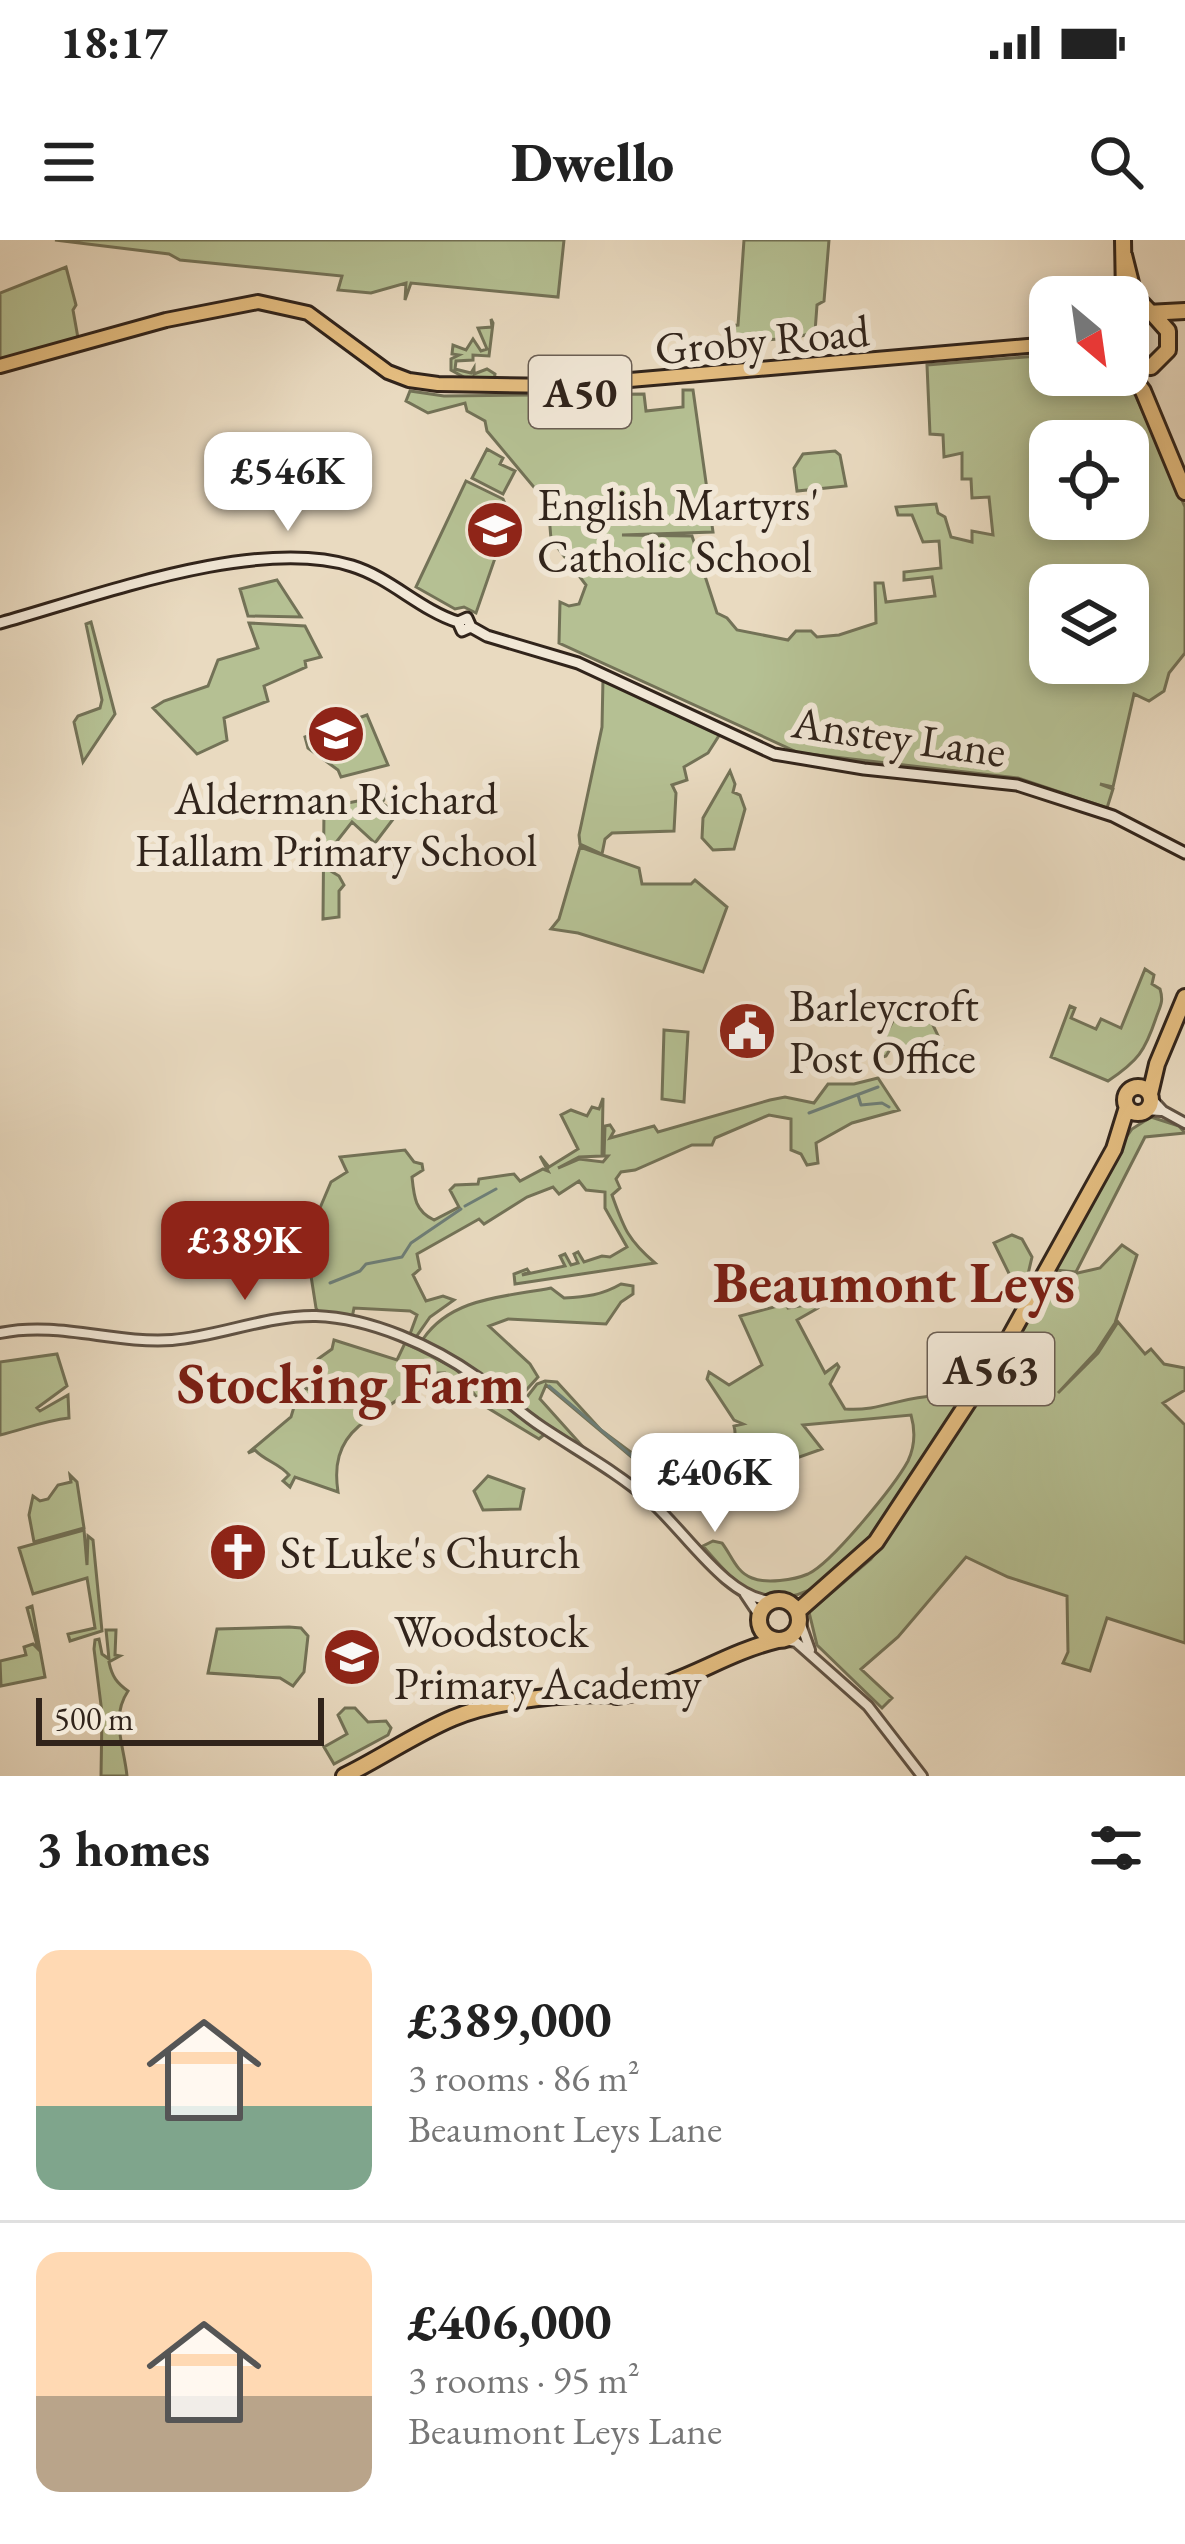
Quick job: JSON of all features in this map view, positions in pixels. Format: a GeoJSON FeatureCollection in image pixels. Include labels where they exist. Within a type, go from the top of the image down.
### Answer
{"type":"FeatureCollection","features":[{"type":"Feature","properties":{"kind":"highway"},"geometry":{"type":"LineString","coordinates":[[1124,248],[1135,295],[1166,326],[1170,341]]}},
{"type":"Feature","properties":{"kind":"highway"},"geometry":{"type":"LineString","coordinates":[[1150,406],[1150,384],[1185,315],[1151,313]]}},
{"type":"Feature","properties":{"kind":"highway"},"geometry":{"type":"LineString","coordinates":[[1149,367],[1161,361]]}},
{"type":"Feature","properties":{"kind":"highway"},"geometry":{"type":"LineString","coordinates":[[1144,396],[1184,490]]}},
{"type":"Feature","properties":{"kind":"highway","name":"A563"},"geometry":{"type":"LineString","coordinates":[[789,1608],[844,1572],[876,1542],[968,1406],[1143,1104],[1185,997]]}},
{"type":"Feature","properties":{"kind":"highway","name":"A563"},"geometry":{"type":"LineString","coordinates":[[1143,1104],[1126,1094],[1157,1064]]}},
{"type":"Feature","properties":{"kind":"highway"},"geometry":{"type":"LineString","coordinates":[[344,1776],[463,1714],[502,1703],[621,1695],[673,1684],[732,1655],[794,1634],[789,1608],[759,1620],[752,1639],[732,1655]]}},
{"type":"Feature","properties":{"kind":"highway"},"geometry":{"type":"LineString","coordinates":[[759,1620],[767,1636],[781,1640]]}},
{"type":"Feature","properties":{"kind":"main road","name":"Groby Road"},"geometry":{"type":"LineString","coordinates":[[0,368],[166,320],[258,302],[299,309],[350,346],[374,371],[410,387],[556,393],[1029,349]]}},
{"type":"Feature","properties":{"kind":"main road","name":"Anstey Lane"},"geometry":{"type":"LineString","coordinates":[[0,623],[267,556],[327,560],[356,567],[458,622],[467,618],[471,627],[487,636],[578,663],[774,754],[845,767],[1016,785],[1113,816],[1185,853]]}},
{"type":"Feature","properties":{"kind":"street"},"geometry":{"type":"LineString","coordinates":[[1143,1104],[1185,1123]]}},
{"type":"Feature","properties":{"kind":"street"},"geometry":{"type":"LineString","coordinates":[[0,1333],[46,1328],[175,1340],[302,1316],[334,1317],[409,1339],[476,1376],[541,1426],[627,1481],[745,1593],[789,1608],[814,1657]]}},
{"type":"Feature","properties":{"kind":"street"},"geometry":{"type":"LineString","coordinates":[[745,1593],[759,1620]]}},
{"type":"Feature","properties":{"kind":"street"},"geometry":{"type":"LineString","coordinates":[[781,1640],[796,1642],[858,1698],[922,1776]]}},
{"type":"Feature","properties":{"kind":"green space"},"geometry":{"type":"Polygon","coordinates":[[[55,240],[564,240],[558,297],[411,283],[405,300],[406,283],[371,293],[338,290],[342,276],[180,260],[169,254],[55,240]]]}},
{"type":"Feature","properties":{"kind":"green space"},"geometry":{"type":"Polygon","coordinates":[[[744,240],[829,240],[824,301],[817,305],[815,332],[726,348],[725,326],[738,325],[744,240]]]}},
{"type":"Feature","properties":{"kind":"green space"},"geometry":{"type":"Polygon","coordinates":[[[66,267],[78,338],[0,360],[0,293],[66,267]]]}},
{"type":"Feature","properties":{"kind":"green space"},"geometry":{"type":"Polygon","coordinates":[[[491,319],[493,323],[489,356],[456,361],[455,369],[471,373],[474,368],[474,374],[487,369],[495,374],[494,382],[471,381],[451,370],[451,359],[459,355],[452,354],[453,345],[466,350],[473,339],[481,351],[487,349],[478,328],[492,327],[491,319]]]}},
{"type":"Feature","properties":{"kind":"green space"},"geometry":{"type":"Polygon","coordinates":[[[1029,357],[1029,396],[1136,396],[1146,420],[1029,420],[1029,540],[1149,540],[1149,426],[1185,507],[1185,653],[1169,673],[1164,691],[1149,701],[1134,694],[1113,787],[1100,784],[1113,789],[1107,808],[1018,778],[799,753],[559,643],[560,602],[579,604],[586,585],[551,539],[549,515],[538,492],[487,431],[485,421],[467,411],[465,403],[428,413],[406,401],[410,391],[444,396],[644,394],[646,411],[683,407],[683,390],[693,390],[713,532],[622,535],[692,536],[717,613],[737,630],[788,640],[796,631],[811,631],[817,637],[839,635],[876,623],[875,583],[883,583],[886,602],[935,596],[932,577],[904,580],[904,572],[941,568],[939,541],[923,542],[912,515],[898,515],[896,507],[936,504],[951,537],[972,542],[972,531],[993,535],[989,497],[972,498],[971,479],[962,479],[962,453],[944,457],[943,435],[930,434],[927,365],[1029,357]]]}},
{"type":"Feature","properties":{"kind":"green space"},"geometry":{"type":"Polygon","coordinates":[[[487,449],[503,458],[500,464],[515,471],[503,494],[472,478],[487,449]]]}},
{"type":"Feature","properties":{"kind":"green space"},"geometry":{"type":"Polygon","coordinates":[[[835,451],[846,486],[797,491],[794,468],[803,454],[835,451]]]}},
{"type":"Feature","properties":{"kind":"green space"},"geometry":{"type":"Polygon","coordinates":[[[466,481],[503,499],[510,515],[476,613],[464,607],[455,609],[416,587],[466,481]]]}},
{"type":"Feature","properties":{"kind":"green space"},"geometry":{"type":"Polygon","coordinates":[[[277,580],[301,617],[248,616],[240,589],[277,580]]]}},
{"type":"Feature","properties":{"kind":"green space"},"geometry":{"type":"Polygon","coordinates":[[[91,622],[115,714],[83,762],[74,722],[100,708],[102,700],[86,624],[91,622]]]}},
{"type":"Feature","properties":{"kind":"green space"},"geometry":{"type":"Polygon","coordinates":[[[249,623],[305,626],[321,657],[305,661],[306,667],[264,686],[268,701],[224,718],[227,740],[197,754],[153,708],[208,686],[218,660],[258,648],[249,623]]]}},
{"type":"Feature","properties":{"kind":"green space"},"geometry":{"type":"Polygon","coordinates":[[[603,678],[720,734],[708,753],[684,767],[687,780],[672,785],[676,793],[674,831],[612,833],[605,839],[602,854],[580,844],[579,835],[602,727],[603,678]]]}},
{"type":"Feature","properties":{"kind":"green space"},"geometry":{"type":"Polygon","coordinates":[[[367,715],[388,765],[341,777],[308,748],[305,737],[367,715]]]}},
{"type":"Feature","properties":{"kind":"green space"},"geometry":{"type":"Polygon","coordinates":[[[730,771],[733,792],[740,795],[745,809],[734,849],[713,850],[702,838],[703,818],[730,771]]]}},
{"type":"Feature","properties":{"kind":"green space"},"geometry":{"type":"Polygon","coordinates":[[[386,795],[382,803],[397,814],[375,843],[352,822],[330,850],[329,870],[344,885],[339,891],[339,917],[323,919],[324,808],[386,795]]]}},
{"type":"Feature","properties":{"kind":"green space"},"geometry":{"type":"Polygon","coordinates":[[[580,847],[639,868],[642,884],[691,884],[695,880],[727,907],[703,972],[551,929],[559,919],[580,847]]]}},
{"type":"Feature","properties":{"kind":"green space"},"geometry":{"type":"Polygon","coordinates":[[[1145,969],[1154,975],[1152,984],[1160,989],[1162,1001],[1148,1039],[1133,1061],[1108,1081],[1051,1057],[1070,1006],[1075,1008],[1071,1018],[1096,1029],[1101,1019],[1121,1028],[1145,969]]]}},
{"type":"Feature","properties":{"kind":"green space"},"geometry":{"type":"Polygon","coordinates":[[[895,1011],[932,1023],[942,1044],[929,1044],[926,1054],[908,1064],[903,1062],[903,1050],[892,1046],[886,1056],[874,1060],[885,1049],[879,1036],[886,1034],[895,1011]]]}},
{"type":"Feature","properties":{"kind":"green space"},"geometry":{"type":"Polygon","coordinates":[[[664,1030],[688,1032],[684,1102],[662,1099],[664,1030]]]}},
{"type":"Feature","properties":{"kind":"green space"},"geometry":{"type":"Polygon","coordinates":[[[878,1078],[899,1110],[852,1123],[816,1143],[818,1163],[807,1165],[801,1154],[791,1150],[791,1119],[769,1115],[715,1138],[712,1145],[692,1145],[621,1172],[616,1179],[620,1188],[612,1195],[623,1225],[655,1263],[515,1284],[514,1274],[527,1269],[522,1275],[565,1266],[560,1256],[565,1254],[571,1265],[578,1263],[574,1254],[578,1252],[584,1262],[610,1257],[627,1247],[605,1208],[605,1192],[586,1190],[579,1181],[559,1194],[553,1187],[527,1197],[484,1224],[479,1219],[417,1254],[420,1269],[413,1275],[426,1301],[443,1296],[454,1300],[430,1317],[416,1337],[410,1334],[417,1315],[410,1311],[354,1308],[352,1318],[319,1313],[316,1308],[302,1218],[317,1215],[331,1182],[347,1172],[340,1157],[405,1150],[422,1164],[423,1170],[412,1177],[415,1197],[419,1208],[434,1220],[459,1207],[450,1190],[455,1185],[514,1174],[520,1181],[548,1171],[540,1156],[549,1167],[578,1149],[561,1115],[571,1110],[587,1116],[592,1107],[599,1109],[603,1098],[602,1156],[579,1157],[558,1168],[579,1159],[603,1162],[608,1156],[604,1156],[605,1126],[614,1131],[610,1138],[654,1126],[658,1132],[785,1097],[814,1103],[828,1084],[878,1078]]]}},
{"type":"Feature","properties":{"kind":"green space"},"geometry":{"type":"Polygon","coordinates":[[[1151,1117],[1179,1126],[1185,1133],[1145,1137],[1076,1272],[1055,1270],[1120,1146],[1132,1129],[1151,1117]]]}},
{"type":"Feature","properties":{"kind":"green space"},"geometry":{"type":"Polygon","coordinates":[[[1012,1235],[1022,1239],[1032,1257],[1022,1300],[994,1243],[1012,1235]]]}},
{"type":"Feature","properties":{"kind":"green space"},"geometry":{"type":"Polygon","coordinates":[[[1122,1245],[1137,1255],[1115,1323],[1058,1393],[1098,1353],[1118,1322],[1145,1354],[1151,1349],[1164,1364],[1185,1368],[1185,1390],[1163,1403],[1185,1425],[1185,1643],[1107,1618],[1090,1671],[1063,1663],[1068,1652],[1067,1596],[966,1557],[898,1637],[861,1669],[892,1698],[882,1708],[817,1645],[809,1612],[871,1559],[902,1517],[1046,1287],[1048,1293],[1055,1278],[1100,1268],[1122,1245]]]}},
{"type":"Feature","properties":{"kind":"green space"},"geometry":{"type":"Polygon","coordinates":[[[621,1284],[633,1286],[633,1294],[606,1324],[508,1319],[489,1326],[538,1377],[519,1398],[512,1398],[423,1339],[449,1315],[481,1301],[551,1288],[564,1298],[580,1297],[621,1284]]]}},
{"type":"Feature","properties":{"kind":"green space"},"geometry":{"type":"Polygon","coordinates":[[[785,1300],[788,1308],[817,1303],[818,1308],[797,1320],[825,1373],[839,1367],[830,1384],[845,1409],[935,1396],[937,1403],[958,1398],[959,1403],[876,1530],[819,1585],[789,1597],[750,1591],[703,1546],[722,1543],[742,1572],[758,1580],[808,1574],[847,1540],[890,1487],[908,1461],[914,1432],[911,1415],[803,1425],[822,1449],[757,1472],[739,1451],[713,1471],[713,1479],[704,1473],[728,1453],[734,1426],[743,1424],[734,1420],[707,1379],[709,1372],[729,1385],[762,1365],[740,1316],[785,1300]]]}},
{"type":"Feature","properties":{"kind":"green space"},"geometry":{"type":"Polygon","coordinates":[[[334,1340],[397,1360],[405,1343],[453,1367],[468,1380],[462,1383],[437,1373],[359,1426],[339,1456],[338,1492],[295,1477],[290,1487],[283,1481],[289,1475],[285,1471],[255,1450],[248,1453],[291,1417],[300,1387],[307,1389],[318,1359],[332,1349],[334,1340]]]}},
{"type":"Feature","properties":{"kind":"green space"},"geometry":{"type":"Polygon","coordinates":[[[57,1354],[67,1386],[37,1408],[40,1411],[68,1395],[69,1418],[0,1435],[0,1362],[57,1354]]]}},
{"type":"Feature","properties":{"kind":"green space"},"geometry":{"type":"Polygon","coordinates":[[[545,1381],[557,1382],[601,1430],[659,1473],[661,1483],[653,1493],[648,1493],[659,1480],[546,1385],[540,1399],[584,1448],[524,1410],[523,1402],[545,1381]]]}},
{"type":"Feature","properties":{"kind":"green space"},"geometry":{"type":"Polygon","coordinates":[[[474,1384],[545,1434],[539,1439],[483,1405],[470,1389],[474,1384]]]}},
{"type":"Feature","properties":{"kind":"green space"},"geometry":{"type":"Polygon","coordinates":[[[70,1475],[77,1482],[84,1528],[34,1542],[29,1515],[33,1496],[48,1499],[58,1485],[71,1482],[70,1475]]]}},
{"type":"Feature","properties":{"kind":"green space"},"geometry":{"type":"Polygon","coordinates":[[[488,1476],[524,1489],[520,1509],[483,1510],[474,1491],[488,1476]]]}},
{"type":"Feature","properties":{"kind":"green space"},"geometry":{"type":"Polygon","coordinates":[[[84,1530],[87,1565],[88,1536],[93,1540],[102,1631],[70,1641],[68,1634],[95,1628],[87,1578],[33,1594],[19,1548],[84,1530]]]}},
{"type":"Feature","properties":{"kind":"green space"},"geometry":{"type":"Polygon","coordinates":[[[32,1606],[45,1677],[1,1686],[0,1661],[26,1655],[24,1647],[33,1644],[38,1649],[27,1608],[32,1606]]]}},
{"type":"Feature","properties":{"kind":"green space"},"geometry":{"type":"Polygon","coordinates":[[[301,1628],[308,1636],[304,1672],[293,1686],[280,1678],[208,1673],[217,1629],[301,1628]]]}},
{"type":"Feature","properties":{"kind":"green space"},"geometry":{"type":"Polygon","coordinates":[[[106,1630],[116,1630],[115,1655],[120,1656],[109,1662],[128,1691],[119,1722],[127,1776],[101,1776],[102,1713],[94,1649],[99,1639],[102,1654],[109,1659],[106,1630]]]}},
{"type":"Feature","properties":{"kind":"green space"},"geometry":{"type":"Polygon","coordinates":[[[345,1708],[355,1708],[368,1722],[386,1721],[391,1728],[388,1735],[334,1764],[324,1747],[347,1734],[338,1715],[345,1708]]]}},
{"type":"Feature","properties":{"kind":"waterway"},"geometry":{"type":"LineString","coordinates":[[809,1113],[878,1087]]}},
{"type":"Feature","properties":{"kind":"waterway"},"geometry":{"type":"LineString","coordinates":[[858,1095],[861,1105],[889,1107]]}},
{"type":"Feature","properties":{"kind":"waterway"},"geometry":{"type":"LineString","coordinates":[[465,1206],[496,1189]]}},
{"type":"Feature","properties":{"kind":"waterway"},"geometry":{"type":"LineString","coordinates":[[330,1283],[366,1264],[402,1257],[411,1243],[461,1209]]}},
{"type":"Feature","properties":{"kind":"waterway"},"geometry":{"type":"LineString","coordinates":[[549,1386],[640,1463]]}},
{"type":"Feature","properties":{"kind":"place","name":"English Martyrs' Catholic School"},"geometry":{"type":"Point","coordinates":[495,530]}},
{"type":"Feature","properties":{"kind":"place","name":"Alderman Richard Hallam Primary School"},"geometry":{"type":"Point","coordinates":[336,734]}},
{"type":"Feature","properties":{"kind":"place","name":"Barleycroft Post Office"},"geometry":{"type":"Point","coordinates":[747,1031]}},
{"type":"Feature","properties":{"kind":"place","name":"St Luke's Church"},"geometry":{"type":"Point","coordinates":[238,1552]}},
{"type":"Feature","properties":{"kind":"place","name":"Woodstock Primary Academy"},"geometry":{"type":"Point","coordinates":[352,1657]}},
{"type":"Feature","properties":{"kind":"district","name":"Beaumont Leys"},"geometry":{"type":"Point","coordinates":[894,1282]}},
{"type":"Feature","properties":{"kind":"district","name":"Stocking Farm"},"geometry":{"type":"Point","coordinates":[351,1383]}}]}
